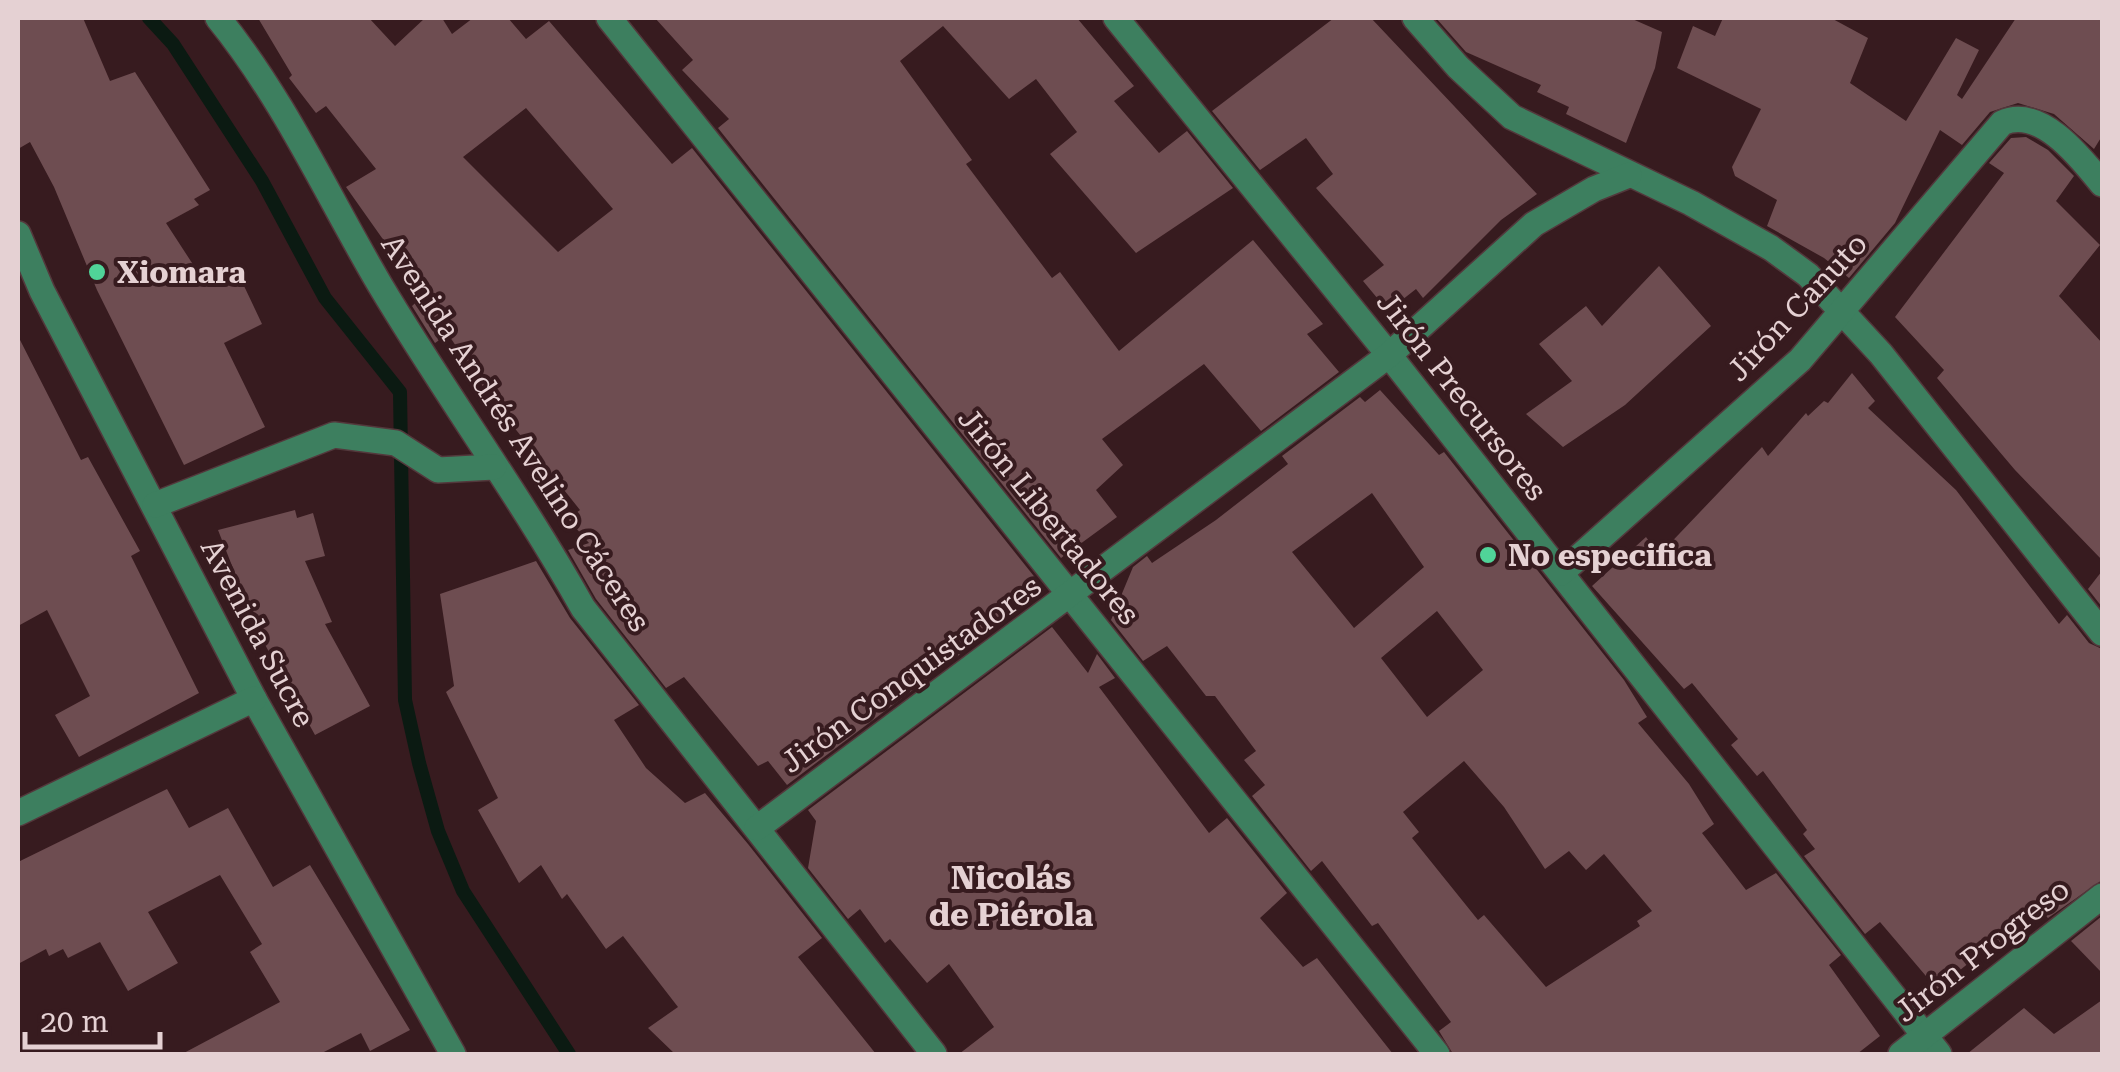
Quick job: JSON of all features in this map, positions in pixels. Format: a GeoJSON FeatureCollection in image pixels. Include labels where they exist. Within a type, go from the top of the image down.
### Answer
{"type":"FeatureCollection","features":[{"type":"Feature","properties":{"kind":"street","name":"Avenida Andrés Avelino Cáceres"},"geometry":{"type":"LineString","coordinates":[[218,18],[302,142],[382,287],[494,467],[539,530],[583,608],[934,1054]]}},
{"type":"Feature","properties":{"kind":"street","name":"Jirón Libertadores"},"geometry":{"type":"LineString","coordinates":[[610,18],[1437,1054]]}},
{"type":"Feature","properties":{"kind":"street","name":"Jirón Precursores"},"geometry":{"type":"LineString","coordinates":[[1116,18],[1389,356],[1932,1045]]}},
{"type":"Feature","properties":{"kind":"street"},"geometry":{"type":"LineString","coordinates":[[1415,18],[1458,67],[1512,117],[1771,248],[1808,275],[1844,312],[2102,633]]}},
{"type":"Feature","properties":{"kind":"street","name":"Jirón Canuto"},"geometry":{"type":"LineString","coordinates":[[1561,574],[1800,360],[1997,128],[2008,120],[2024,118],[2066,145],[2102,184]]}},
{"type":"Feature","properties":{"kind":"street","name":"Jirón Conquistadores"},"geometry":{"type":"LineString","coordinates":[[757,828],[1389,356],[1534,224],[1594,188],[1628,175]]}},
{"type":"Feature","properties":{"kind":"street","name":"Avenida Sucre"},"geometry":{"type":"LineString","coordinates":[[18,234],[42,291],[254,700],[451,1054]]}},
{"type":"Feature","properties":{"kind":"street"},"geometry":{"type":"LineString","coordinates":[[18,302],[42,291]]}},
{"type":"Feature","properties":{"kind":"street"},"geometry":{"type":"LineString","coordinates":[[155,505],[320,438],[346,435],[396,443],[438,470],[494,467]]}},
{"type":"Feature","properties":{"kind":"street"},"geometry":{"type":"LineString","coordinates":[[18,813],[254,700]]}},
{"type":"Feature","properties":{"kind":"street","name":"Jirón Progreso"},"geometry":{"type":"LineString","coordinates":[[1901,1054],[1932,1045],[2102,896]]}},
{"type":"Feature","properties":{"kind":"building"},"geometry":{"type":"Polygon","coordinates":[[[18,18],[83,18],[110,81],[135,72],[210,190],[194,199],[199,205],[166,223],[207,286],[236,269],[262,324],[224,343],[265,427],[184,465],[97,290],[54,187],[30,142],[18,149],[18,18]]]}},
{"type":"Feature","properties":{"kind":"building"},"geometry":{"type":"Polygon","coordinates":[[[258,18],[369,18],[395,46],[425,18],[442,18],[452,34],[473,18],[508,18],[526,39],[549,21],[672,164],[692,148],[1045,590],[787,785],[768,761],[758,766],[684,677],[666,688],[596,599],[568,550],[589,543],[568,519],[580,510],[489,396],[448,334],[435,343],[412,306],[423,296],[346,187],[376,169],[326,106],[316,113],[289,78],[292,75],[258,18]],[[526,108],[463,157],[558,252],[613,209],[526,108]]]}},
{"type":"Feature","properties":{"kind":"building"},"geometry":{"type":"Polygon","coordinates":[[[655,18],[1077,18],[1134,86],[1114,101],[1159,153],[1187,131],[1233,188],[1136,253],[1050,154],[1077,132],[1036,79],[1009,99],[943,26],[900,61],[972,160],[966,164],[990,196],[1052,278],[1060,272],[1119,351],[1253,240],[1323,324],[1307,334],[1339,372],[1261,431],[1204,364],[1102,439],[1123,465],[1096,490],[1117,517],[1061,558],[718,128],[729,119],[682,70],[693,60],[655,18]]]}},
{"type":"Feature","properties":{"kind":"building"},"geometry":{"type":"Polygon","coordinates":[[[1334,18],[1371,18],[1537,194],[1501,220],[1423,298],[1416,289],[1388,311],[1363,281],[1384,265],[1316,188],[1333,174],[1306,138],[1260,170],[1212,111],[1334,18]]]}},
{"type":"Feature","properties":{"kind":"building"},"geometry":{"type":"Polygon","coordinates":[[[1436,18],[1630,18],[1662,32],[1655,68],[1626,143],[1566,114],[1569,107],[1537,92],[1541,85],[1466,52],[1436,18]]]}},
{"type":"Feature","properties":{"kind":"building"},"geometry":{"type":"Polygon","coordinates":[[[1723,18],[1831,18],[1868,38],[1850,83],[1906,121],[1956,38],[1979,50],[1957,95],[1962,99],[2016,18],[2102,18],[2102,136],[2094,149],[2054,114],[2018,103],[1990,112],[1962,145],[1940,130],[1895,223],[1849,278],[1824,258],[1767,226],[1777,200],[1735,176],[1732,167],[1761,109],[1677,68],[1693,26],[1715,36],[1723,18]]]}},
{"type":"Feature","properties":{"kind":"building"},"geometry":{"type":"Polygon","coordinates":[[[2026,137],[2048,150],[2074,176],[2056,201],[2100,245],[2059,296],[2102,343],[2102,560],[2015,470],[1937,378],[1944,370],[1895,317],[2004,173],[1989,163],[2011,138],[2026,137]]]}},
{"type":"Feature","properties":{"kind":"building"},"geometry":{"type":"Polygon","coordinates":[[[1659,266],[1711,326],[1625,405],[1563,447],[1526,414],[1572,381],[1539,344],[1586,306],[1602,326],[1659,266]]]}},
{"type":"Feature","properties":{"kind":"building"},"geometry":{"type":"Polygon","coordinates":[[[18,336],[81,460],[88,457],[140,551],[131,556],[199,693],[79,757],[55,715],[90,696],[47,610],[18,626],[18,336]]]}},
{"type":"Feature","properties":{"kind":"building"},"geometry":{"type":"Polygon","coordinates":[[[1852,373],[1875,401],[1868,408],[1956,490],[2059,624],[2067,615],[2089,643],[2102,649],[2102,880],[2048,918],[2045,915],[2003,948],[1998,939],[1937,989],[1880,922],[1865,934],[1804,856],[1815,849],[1803,834],[1807,830],[1763,771],[1757,776],[1731,745],[1738,739],[1692,683],[1684,689],[1592,586],[1646,537],[1659,555],[1762,447],[1768,456],[1806,413],[1808,416],[1824,401],[1828,403],[1852,373]]]}},
{"type":"Feature","properties":{"kind":"building"},"geometry":{"type":"Polygon","coordinates":[[[1380,390],[1439,455],[1444,452],[1624,680],[1647,717],[1638,723],[1689,784],[1714,824],[1702,833],[1746,890],[1776,873],[1841,955],[1829,965],[1880,1036],[1857,1054],[1453,1054],[1439,1031],[1451,1022],[1378,923],[1372,926],[1322,861],[1311,871],[1252,796],[1265,785],[1244,760],[1256,751],[1215,696],[1206,696],[1167,646],[1143,661],[1111,620],[1133,567],[1147,556],[1152,563],[1216,520],[1288,464],[1282,456],[1360,397],[1365,402],[1380,390]],[[1372,493],[1292,552],[1354,628],[1424,567],[1372,493]],[[1437,611],[1381,658],[1427,717],[1483,670],[1437,611]],[[1464,761],[1403,812],[1419,832],[1412,838],[1478,920],[1484,915],[1546,987],[1640,926],[1637,921],[1652,911],[1604,854],[1586,870],[1569,851],[1545,869],[1504,807],[1464,761]]]}},
{"type":"Feature","properties":{"kind":"building"},"geometry":{"type":"Polygon","coordinates":[[[295,510],[297,518],[313,513],[325,556],[305,561],[332,622],[325,624],[370,706],[315,735],[258,632],[218,530],[295,510]]]}},
{"type":"Feature","properties":{"kind":"building"},"geometry":{"type":"Polygon","coordinates":[[[536,561],[570,618],[639,705],[614,720],[646,768],[685,803],[705,793],[748,844],[822,938],[798,957],[876,1054],[675,1054],[648,1028],[678,1007],[623,936],[606,949],[567,894],[562,899],[541,865],[519,883],[478,810],[498,798],[446,692],[454,686],[440,594],[536,561]]]}},
{"type":"Feature","properties":{"kind":"building"},"geometry":{"type":"Polygon","coordinates":[[[2102,571],[2102,607],[2088,589],[2102,571]]]}},
{"type":"Feature","properties":{"kind":"building"},"geometry":{"type":"Polygon","coordinates":[[[1052,627],[1088,673],[1097,654],[1115,678],[1099,687],[1209,833],[1227,818],[1287,893],[1260,918],[1303,967],[1317,958],[1393,1054],[959,1054],[994,1027],[949,964],[927,983],[890,939],[885,943],[860,909],[848,919],[808,868],[816,821],[808,810],[1052,627]]]}},
{"type":"Feature","properties":{"kind":"building"},"geometry":{"type":"Polygon","coordinates":[[[167,789],[189,828],[228,808],[273,887],[310,865],[410,1030],[370,1051],[361,1033],[320,1054],[182,1054],[280,1002],[250,952],[262,944],[220,875],[148,912],[178,963],[128,991],[100,942],[68,958],[63,949],[49,956],[46,949],[18,964],[18,862],[167,789]]]}},
{"type":"Feature","properties":{"kind":"building"},"geometry":{"type":"Polygon","coordinates":[[[2102,916],[2102,973],[2071,941],[2102,916]]]}},
{"type":"Feature","properties":{"kind":"building"},"geometry":{"type":"Polygon","coordinates":[[[2102,1000],[2102,1054],[1967,1054],[2024,1008],[2054,1034],[2102,1000]]]}},
{"type":"Feature","properties":{"kind":"waterway"},"geometry":{"type":"LineString","coordinates":[[149,18],[173,44],[262,181],[325,298],[400,392],[405,700],[419,763],[438,831],[463,891],[569,1054]]}},
{"type":"Feature","properties":{"kind":"place","name":"Xiomara"},"geometry":{"type":"Point","coordinates":[97,272]}},
{"type":"Feature","properties":{"kind":"place","name":"No especifica"},"geometry":{"type":"Point","coordinates":[1488,555]}},
{"type":"Feature","properties":{"kind":"district","name":"Nicolás de Piérola"},"geometry":{"type":"Point","coordinates":[1011,896]}}]}
